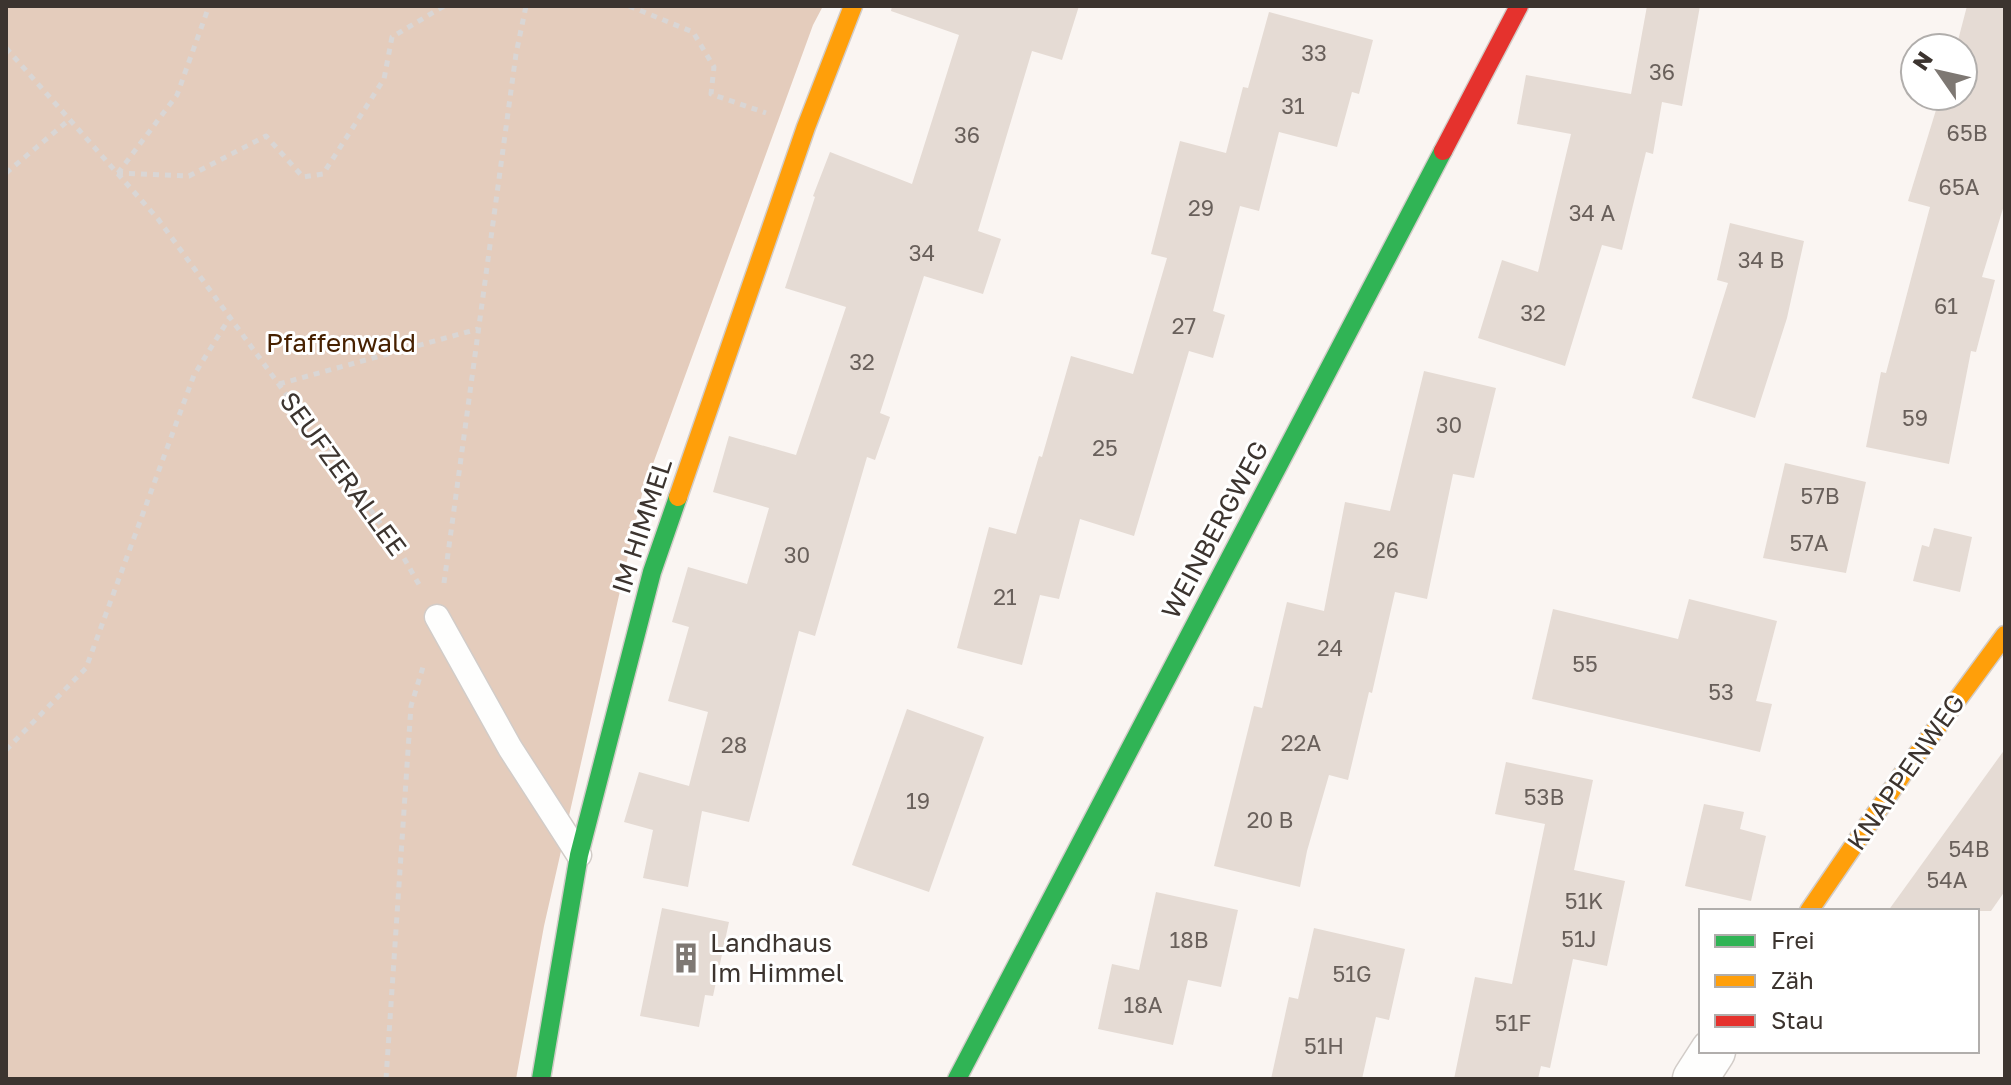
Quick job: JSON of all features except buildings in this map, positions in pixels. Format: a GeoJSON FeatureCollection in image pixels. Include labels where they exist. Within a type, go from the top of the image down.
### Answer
{"type":"FeatureCollection","features":[{"type":"Feature","properties":{"kind":"street","name":"IM HIMMEL"},"geometry":{"type":"LineString","coordinates":[[541,1079],[579,855],[652,572],[790,171],[853,6]]}},
{"type":"Feature","properties":{"kind":"street","name":"WEINBERGWEG"},"geometry":{"type":"LineString","coordinates":[[957,1079],[1519,6]]}},
{"type":"Feature","properties":{"kind":"street","name":"KNAPPENWEG"},"geometry":{"type":"LineString","coordinates":[[1810,909],[1902,775],[2005,635]]}},
{"type":"Feature","properties":{"kind":"street"},"geometry":{"type":"LineString","coordinates":[[1695,1079],[1712,1053]]}},
{"type":"Feature","properties":{"kind":"lane"},"geometry":{"type":"LineString","coordinates":[[437,617],[510,748],[579,855]]}},
{"type":"Feature","properties":{"kind":"path"},"geometry":{"type":"LineString","coordinates":[[117,173],[177,95],[209,6]]}},
{"type":"Feature","properties":{"kind":"path"},"geometry":{"type":"LineString","coordinates":[[117,173],[189,176],[266,136],[303,177],[323,174],[384,79],[392,37],[444,6]]}},
{"type":"Feature","properties":{"kind":"path"},"geometry":{"type":"LineString","coordinates":[[386,1079],[411,706],[437,617],[447,565],[516,54],[526,6]]}},
{"type":"Feature","properties":{"kind":"path"},"geometry":{"type":"LineString","coordinates":[[629,6],[693,32],[714,67],[711,94],[732,101]]}},
{"type":"Feature","properties":{"kind":"path","name":"SEUFZERALLEE"},"geometry":{"type":"LineString","coordinates":[[6,48],[158,219],[397,546],[437,617]]}},
{"type":"Feature","properties":{"kind":"path"},"geometry":{"type":"LineString","coordinates":[[6,173],[70,120]]}},
{"type":"Feature","properties":{"kind":"path"},"geometry":{"type":"LineString","coordinates":[[6,750],[86,668],[194,375],[230,317]]}},
{"type":"Feature","properties":{"kind":"path"},"geometry":{"type":"LineString","coordinates":[[279,384],[478,329]]}},
{"type":"Feature","properties":{"kind":"green space","name":"Pfaffenwald"},"geometry":{"type":"Polygon","coordinates":[[[6,6],[823,6],[813,25],[642,494],[544,926],[516,1079],[6,1079],[6,6]]]}},
{"type":"Feature","properties":{"kind":"traffic: fast"},"geometry":{"type":"LineString","coordinates":[[957,1079],[1443,151]]}},
{"type":"Feature","properties":{"kind":"traffic: fast"},"geometry":{"type":"LineString","coordinates":[[541,1079],[579,855],[652,572],[678,497]]}},
{"type":"Feature","properties":{"kind":"traffic: slow"},"geometry":{"type":"LineString","coordinates":[[678,497],[806,127],[853,6]]}},
{"type":"Feature","properties":{"kind":"traffic: slow"},"geometry":{"type":"LineString","coordinates":[[1810,909],[1902,775],[2005,635]]}},
{"type":"Feature","properties":{"kind":"traffic: jam"},"geometry":{"type":"LineString","coordinates":[[1443,151],[1519,6]]}},
{"type":"Feature","properties":{"kind":"place","name":"Landhaus Im Himmel"},"geometry":{"type":"Point","coordinates":[686,958]}}]}
